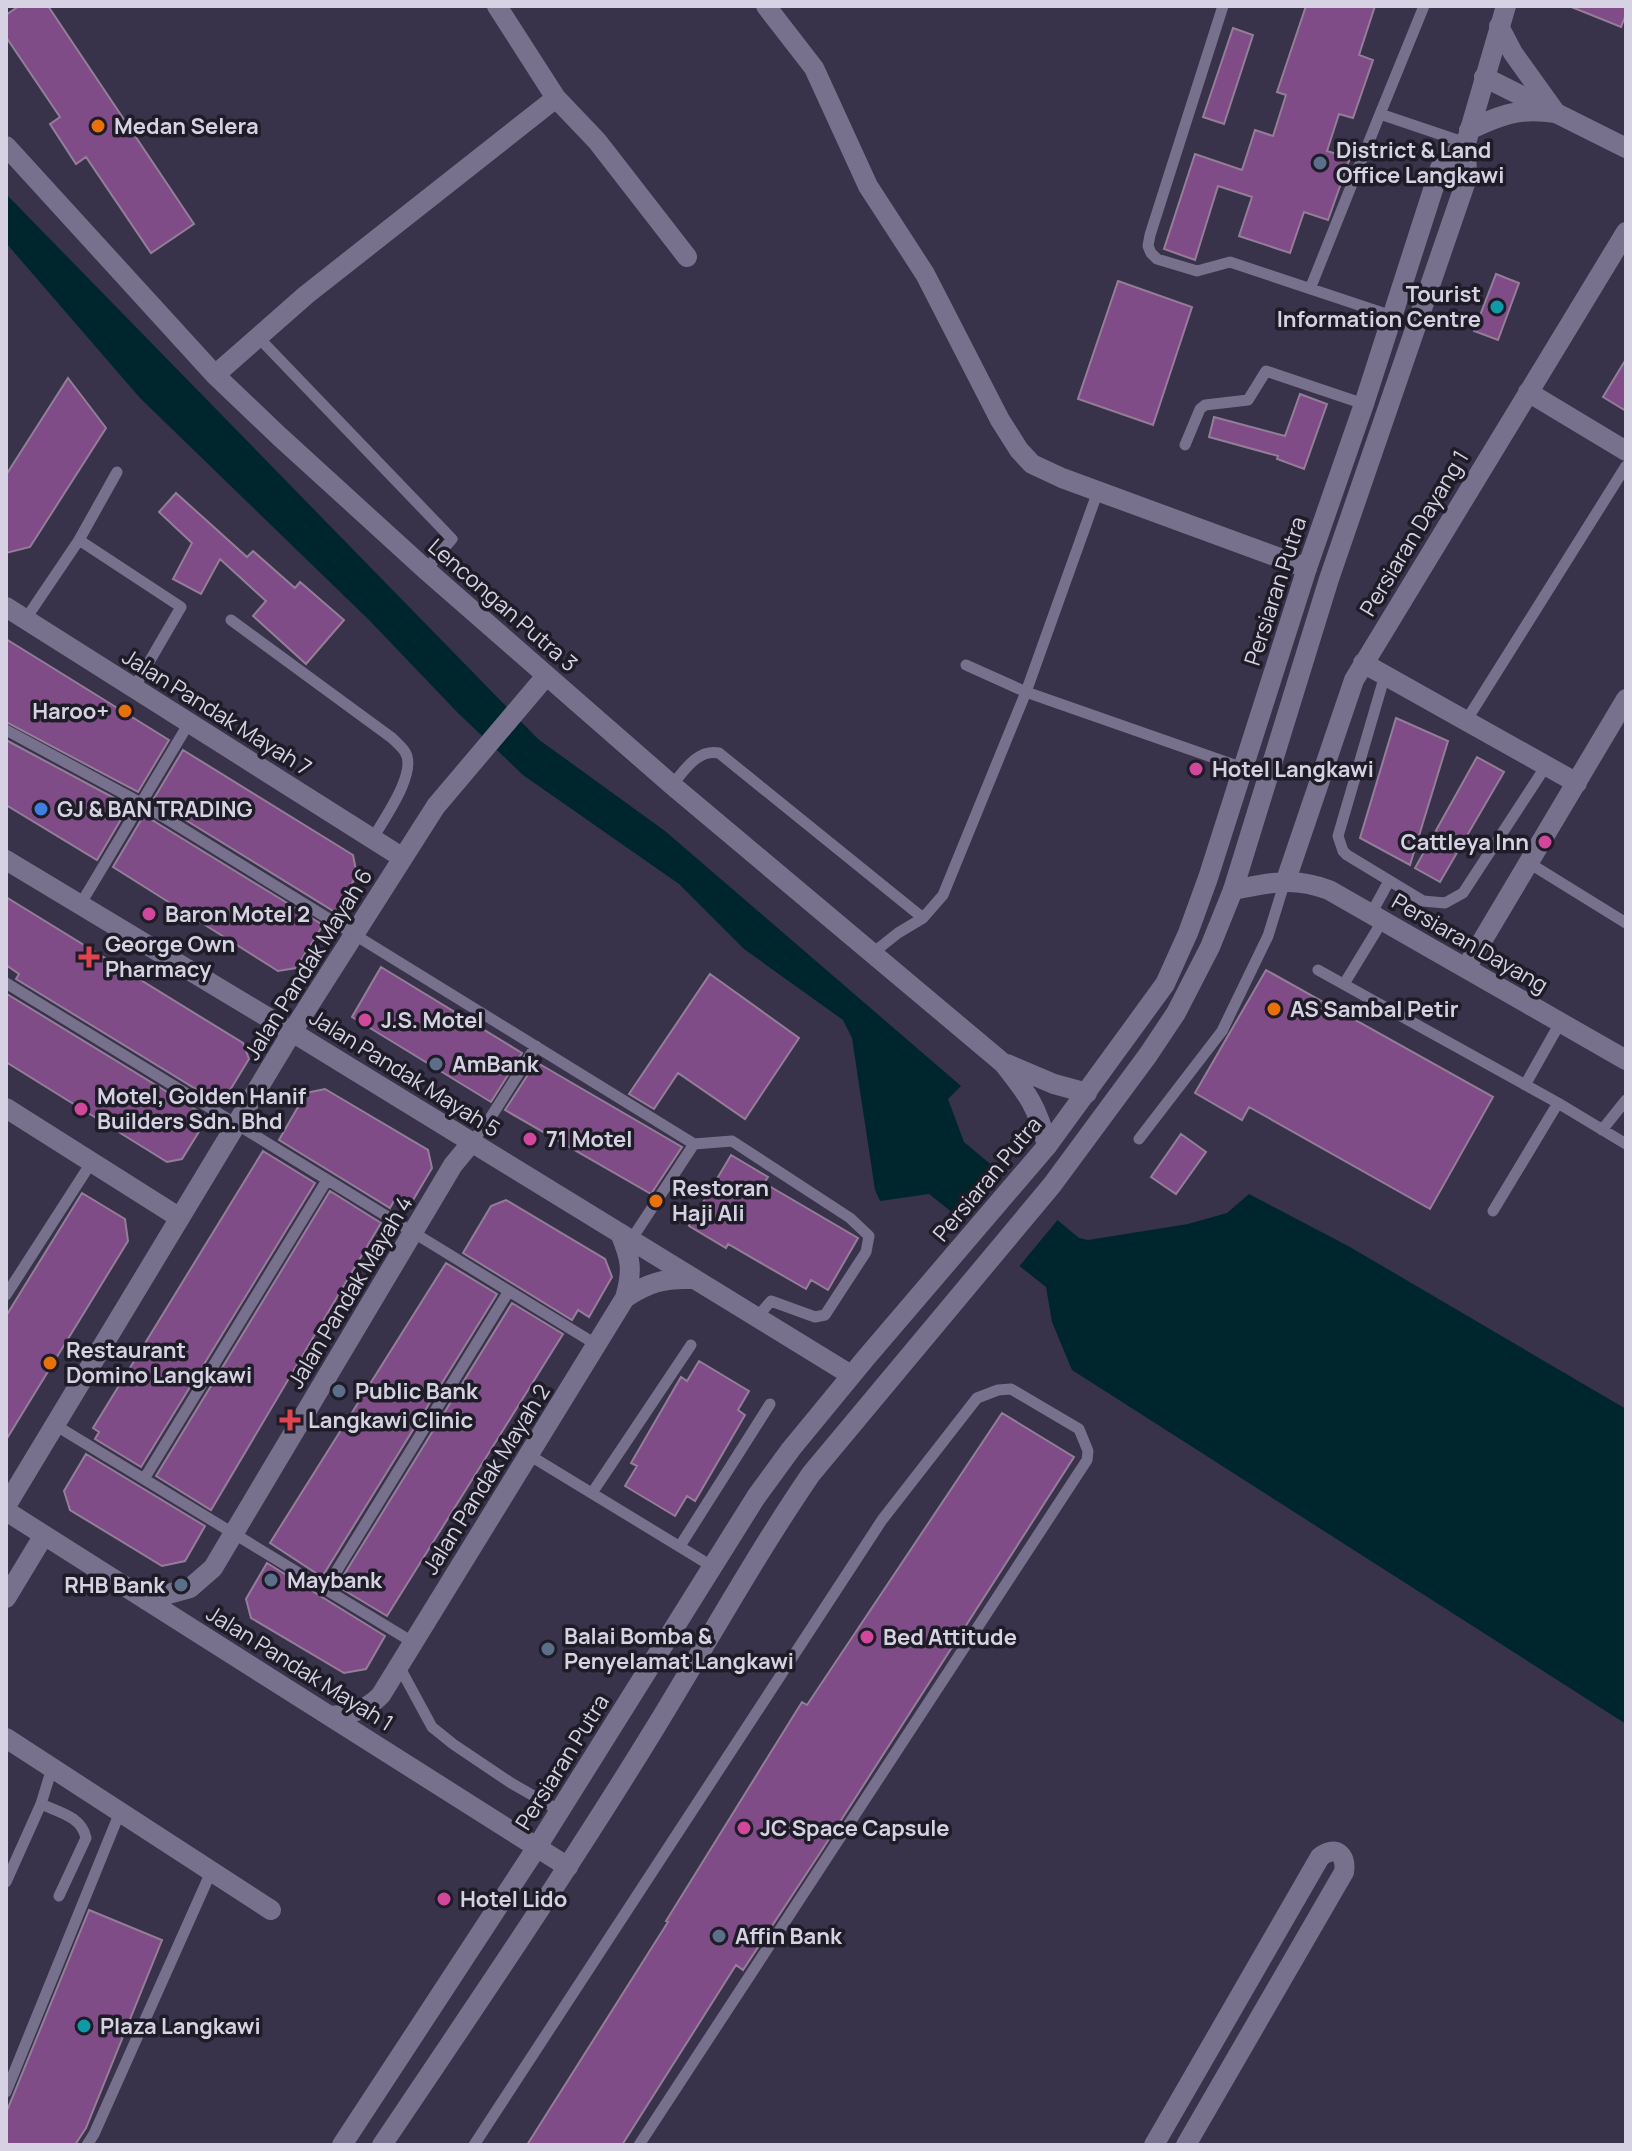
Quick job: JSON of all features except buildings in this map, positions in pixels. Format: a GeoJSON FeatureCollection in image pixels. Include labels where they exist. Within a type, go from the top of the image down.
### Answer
{"type":"FeatureCollection","features":[{"type":"Feature","properties":{"kind":"street"},"geometry":{"type":"LineString","coordinates":[[497,6],[556,98],[597,141],[687,257]]}},
{"type":"Feature","properties":{"kind":"street"},"geometry":{"type":"LineString","coordinates":[[766,6],[814,68],[868,186],[925,274],[1000,420],[1032,464],[1307,568]]}},
{"type":"Feature","properties":{"kind":"street"},"geometry":{"type":"LineString","coordinates":[[1503,16],[1513,53],[1556,113]]}},
{"type":"Feature","properties":{"kind":"street","name":"Persiaran Putra"},"geometry":{"type":"LineString","coordinates":[[382,2145],[568,1867],[656,1727],[780,1518],[811,1474],[1052,1185],[1176,1013],[1210,947],[1233,890],[1329,579],[1467,178],[1467,137],[1503,16]]}},
{"type":"Feature","properties":{"kind":"street"},"geometry":{"type":"LineString","coordinates":[[1484,77],[1624,145]]}},
{"type":"Feature","properties":{"kind":"street"},"geometry":{"type":"LineString","coordinates":[[215,375],[306,295],[556,98]]}},
{"type":"Feature","properties":{"kind":"street"},"geometry":{"type":"LineString","coordinates":[[1467,137],[1501,115],[1518,111],[1556,113]]}},
{"type":"Feature","properties":{"kind":"street","name":"Persiaran Putra"},"geometry":{"type":"LineString","coordinates":[[342,2145],[560,1811],[756,1497],[851,1375],[1047,1146],[1165,984],[1188,933],[1440,168],[1467,137]]}},
{"type":"Feature","properties":{"kind":"street","name":"Lencongan Putra 3"},"geometry":{"type":"LineString","coordinates":[[6,146],[215,375],[426,570],[672,785],[1003,1063]]}},
{"type":"Feature","properties":{"kind":"street","name":"Persiaran Dayang 1"},"geometry":{"type":"LineString","coordinates":[[1286,880],[1354,680],[1626,232]]}},
{"type":"Feature","properties":{"kind":"street"},"geometry":{"type":"LineString","coordinates":[[1528,392],[1626,451]]}},
{"type":"Feature","properties":{"kind":"street","name":"Jalan Pandak Mayah 7"},"geometry":{"type":"LineString","coordinates":[[6,607],[403,858]]}},
{"type":"Feature","properties":{"kind":"street"},"geometry":{"type":"LineString","coordinates":[[1363,663],[1577,783]]}},
{"type":"Feature","properties":{"kind":"street","name":"Jalan Pandak Mayah 6"},"geometry":{"type":"LineString","coordinates":[[6,1508],[292,1032],[436,806],[546,676]]}},
{"type":"Feature","properties":{"kind":"street"},"geometry":{"type":"LineString","coordinates":[[1466,968],[1626,699]]}},
{"type":"Feature","properties":{"kind":"street","name":"Jalan Pandak Mayah 5"},"geometry":{"type":"LineString","coordinates":[[6,860],[851,1375]]}},
{"type":"Feature","properties":{"kind":"street"},"geometry":{"type":"LineString","coordinates":[[1233,890],[1286,880]]}},
{"type":"Feature","properties":{"kind":"street","name":"Persiaran Dayang"},"geometry":{"type":"LineString","coordinates":[[1286,880],[1310,883],[1329,890],[1626,1060]]}},
{"type":"Feature","properties":{"kind":"street"},"geometry":{"type":"LineString","coordinates":[[1003,1063],[1054,1084],[1087,1093]]}},
{"type":"Feature","properties":{"kind":"street"},"geometry":{"type":"LineString","coordinates":[[1003,1063],[1031,1098],[1041,1118],[1047,1146]]}},
{"type":"Feature","properties":{"kind":"street"},"geometry":{"type":"LineString","coordinates":[[6,1108],[180,1218]]}},
{"type":"Feature","properties":{"kind":"street","name":"Jalan Pandak Mayah 4"},"geometry":{"type":"LineString","coordinates":[[146,1600],[190,1588],[213,1568],[453,1165],[472,1142]]}},
{"type":"Feature","properties":{"kind":"street","name":"Jalan Pandak Mayah 2"},"geometry":{"type":"LineString","coordinates":[[331,1716],[346,1715],[372,1704],[381,1695],[597,1345],[625,1298],[631,1277],[625,1236]]}},
{"type":"Feature","properties":{"kind":"street"},"geometry":{"type":"LineString","coordinates":[[625,1298],[645,1285],[666,1278],[695,1279]]}},
{"type":"Feature","properties":{"kind":"street","name":"Jalan Pandak Mayah 1"},"geometry":{"type":"LineString","coordinates":[[6,1508],[568,1867]]}},
{"type":"Feature","properties":{"kind":"street"},"geometry":{"type":"LineString","coordinates":[[6,1598],[44,1535]]}},
{"type":"Feature","properties":{"kind":"street"},"geometry":{"type":"LineString","coordinates":[[625,1707],[656,1727]]}},
{"type":"Feature","properties":{"kind":"street"},"geometry":{"type":"LineString","coordinates":[[6,1738],[271,1910]]}},
{"type":"Feature","properties":{"kind":"street"},"geometry":{"type":"LineString","coordinates":[[1154,2145],[1320,1857],[1327,1851],[1337,1851],[1342,1855],[1344,1872],[1186,2145]]}},
{"type":"Feature","properties":{"kind":"lane"},"geometry":{"type":"LineString","coordinates":[[1223,6],[1148,246],[1151,253],[1157,259],[1197,271],[1230,262],[1392,316]]}},
{"type":"Feature","properties":{"kind":"lane"},"geometry":{"type":"LineString","coordinates":[[1310,289],[1424,6]]}},
{"type":"Feature","properties":{"kind":"lane"},"geometry":{"type":"LineString","coordinates":[[1380,114],[1467,137]]}},
{"type":"Feature","properties":{"kind":"lane"},"geometry":{"type":"LineString","coordinates":[[258,337],[452,539],[426,570]]}},
{"type":"Feature","properties":{"kind":"lane"},"geometry":{"type":"LineString","coordinates":[[1185,445],[1200,409],[1214,402],[1248,400],[1266,371],[1364,404]]}},
{"type":"Feature","properties":{"kind":"lane"},"geometry":{"type":"LineString","coordinates":[[1466,721],[1626,466]]}},
{"type":"Feature","properties":{"kind":"lane"},"geometry":{"type":"LineString","coordinates":[[25,620],[79,540],[117,472]]}},
{"type":"Feature","properties":{"kind":"lane"},"geometry":{"type":"LineString","coordinates":[[874,952],[923,918],[943,895],[1026,692],[1098,491]]}},
{"type":"Feature","properties":{"kind":"lane"},"geometry":{"type":"LineString","coordinates":[[79,540],[181,607],[134,688]]}},
{"type":"Feature","properties":{"kind":"lane"},"geometry":{"type":"LineString","coordinates":[[231,620],[392,738],[407,753],[409,767],[401,788],[373,838]]}},
{"type":"Feature","properties":{"kind":"lane"},"geometry":{"type":"LineString","coordinates":[[966,665],[1026,692],[1243,768]]}},
{"type":"Feature","properties":{"kind":"lane"},"geometry":{"type":"LineString","coordinates":[[1385,675],[1338,827],[1338,836],[1347,855],[1423,901],[1445,903],[1463,893],[1546,766]]}},
{"type":"Feature","properties":{"kind":"lane"},"geometry":{"type":"LineString","coordinates":[[80,905],[189,723]]}},
{"type":"Feature","properties":{"kind":"lane"},"geometry":{"type":"LineString","coordinates":[[6,730],[141,803],[694,1144],[732,1141],[850,1218],[869,1236],[866,1252],[825,1315],[815,1317],[771,1301],[757,1317]]}},
{"type":"Feature","properties":{"kind":"lane"},"geometry":{"type":"LineString","coordinates":[[672,785],[696,758],[709,751],[719,753],[923,918]]}},
{"type":"Feature","properties":{"kind":"lane"},"geometry":{"type":"LineString","coordinates":[[1529,863],[1625,920]]}},
{"type":"Feature","properties":{"kind":"lane"},"geometry":{"type":"LineString","coordinates":[[1139,1139],[1222,1031],[1268,936],[1286,880]]}},
{"type":"Feature","properties":{"kind":"lane"},"geometry":{"type":"LineString","coordinates":[[1344,984],[1377,917],[1389,881]]}},
{"type":"Feature","properties":{"kind":"lane"},"geometry":{"type":"LineString","coordinates":[[1318,970],[1626,1144]]}},
{"type":"Feature","properties":{"kind":"lane"},"geometry":{"type":"LineString","coordinates":[[6,983],[597,1345]]}},
{"type":"Feature","properties":{"kind":"lane"},"geometry":{"type":"LineString","coordinates":[[1525,1085],[1560,1023]]}},
{"type":"Feature","properties":{"kind":"lane"},"geometry":{"type":"LineString","coordinates":[[472,1142],[536,1046]]}},
{"type":"Feature","properties":{"kind":"lane"},"geometry":{"type":"LineString","coordinates":[[1602,1130],[1626,1100]]}},
{"type":"Feature","properties":{"kind":"lane"},"geometry":{"type":"LineString","coordinates":[[1493,1211],[1558,1103]]}},
{"type":"Feature","properties":{"kind":"lane"},"geometry":{"type":"LineString","coordinates":[[625,1236],[694,1144]]}},
{"type":"Feature","properties":{"kind":"lane"},"geometry":{"type":"LineString","coordinates":[[6,1295],[91,1163]]}},
{"type":"Feature","properties":{"kind":"lane"},"geometry":{"type":"LineString","coordinates":[[144,1479],[327,1180]]}},
{"type":"Feature","properties":{"kind":"lane"},"geometry":{"type":"LineString","coordinates":[[326,1588],[509,1291]]}},
{"type":"Feature","properties":{"kind":"lane"},"geometry":{"type":"LineString","coordinates":[[592,1493],[691,1345]]}},
{"type":"Feature","properties":{"kind":"lane"},"geometry":{"type":"LineString","coordinates":[[474,2145],[882,1520],[977,1398],[1011,1389],[1079,1429],[1088,1451],[1087,1460],[639,2145]]}},
{"type":"Feature","properties":{"kind":"lane"},"geometry":{"type":"LineString","coordinates":[[680,1546],[770,1404]]}},
{"type":"Feature","properties":{"kind":"lane"},"geometry":{"type":"LineString","coordinates":[[55,1425],[414,1643]]}},
{"type":"Feature","properties":{"kind":"lane"},"geometry":{"type":"LineString","coordinates":[[529,1455],[713,1567]]}},
{"type":"Feature","properties":{"kind":"lane"},"geometry":{"type":"LineString","coordinates":[[399,1666],[432,1727],[511,1783],[560,1811]]}},
{"type":"Feature","properties":{"kind":"lane"},"geometry":{"type":"LineString","coordinates":[[6,1882],[41,1804],[52,1768]]}},
{"type":"Feature","properties":{"kind":"lane"},"geometry":{"type":"LineString","coordinates":[[41,1804],[80,1822],[86,1838],[59,1896]]}},
{"type":"Feature","properties":{"kind":"lane"},"geometry":{"type":"LineString","coordinates":[[6,2092],[120,1812]]}},
{"type":"Feature","properties":{"kind":"lane"},"geometry":{"type":"LineString","coordinates":[[87,2145],[211,1872]]}},
{"type":"Feature","properties":{"kind":"shaded area"},"geometry":{"type":"Polygon","coordinates":[[[6,194],[538,739],[665,831],[961,1086],[948,1099],[964,1142],[1079,1238],[1088,1240],[1188,1224],[1227,1213],[1249,1194],[1350,1247],[1626,1409],[1626,1724],[1072,1370],[1052,1322],[1046,1287],[929,1194],[880,1201],[875,1190],[852,1038],[843,1020],[744,949],[679,884],[523,775],[458,713],[369,620],[140,398],[6,243],[6,194]]]}},
{"type":"Feature","properties":{"kind":"pier"},"geometry":{"type":"Polygon","coordinates":[[[997,1164],[1060,1217],[1017,1269],[952,1218],[997,1164]]]}},
{"type":"Feature","properties":{"kind":"place","name":"Medan Selera"},"geometry":{"type":"Point","coordinates":[98,126]}},
{"type":"Feature","properties":{"kind":"place","name":"District & Land Office Langkawi"},"geometry":{"type":"Point","coordinates":[1320,163]}},
{"type":"Feature","properties":{"kind":"place","name":"Tourist Information Centre"},"geometry":{"type":"Point","coordinates":[1497,307]}},
{"type":"Feature","properties":{"kind":"place","name":"Haroo+"},"geometry":{"type":"Point","coordinates":[125,711]}},
{"type":"Feature","properties":{"kind":"place","name":"Hotel Langkawi"},"geometry":{"type":"Point","coordinates":[1196,769]}},
{"type":"Feature","properties":{"kind":"place","name":"GJ & BAN TRADING"},"geometry":{"type":"Point","coordinates":[41,809]}},
{"type":"Feature","properties":{"kind":"place","name":"Cattleya Inn"},"geometry":{"type":"Point","coordinates":[1545,842]}},
{"type":"Feature","properties":{"kind":"place","name":"Baron Motel 2"},"geometry":{"type":"Point","coordinates":[149,914]}},
{"type":"Feature","properties":{"kind":"place","name":"George Own Pharmacy"},"geometry":{"type":"Point","coordinates":[89,957]}},
{"type":"Feature","properties":{"kind":"place","name":"AS Sambal Petir"},"geometry":{"type":"Point","coordinates":[1274,1009]}},
{"type":"Feature","properties":{"kind":"place","name":"J.S. Motel"},"geometry":{"type":"Point","coordinates":[365,1020]}},
{"type":"Feature","properties":{"kind":"place","name":"AmBank"},"geometry":{"type":"Point","coordinates":[436,1064]}},
{"type":"Feature","properties":{"kind":"place","name":"Motel, Golden Hanif Builders Sdn. Bhd"},"geometry":{"type":"Point","coordinates":[81,1109]}},
{"type":"Feature","properties":{"kind":"place","name":"71 Motel"},"geometry":{"type":"Point","coordinates":[530,1139]}},
{"type":"Feature","properties":{"kind":"place","name":"Restoran Haji Ali"},"geometry":{"type":"Point","coordinates":[656,1201]}},
{"type":"Feature","properties":{"kind":"place","name":"Restaurant Domino Langkawi"},"geometry":{"type":"Point","coordinates":[50,1363]}},
{"type":"Feature","properties":{"kind":"place","name":"Public Bank"},"geometry":{"type":"Point","coordinates":[339,1391]}},
{"type":"Feature","properties":{"kind":"place","name":"Langkawi Clinic"},"geometry":{"type":"Point","coordinates":[290,1420]}},
{"type":"Feature","properties":{"kind":"place","name":"Maybank"},"geometry":{"type":"Point","coordinates":[271,1580]}},
{"type":"Feature","properties":{"kind":"place","name":"RHB Bank"},"geometry":{"type":"Point","coordinates":[181,1585]}},
{"type":"Feature","properties":{"kind":"place","name":"Bed Attitude"},"geometry":{"type":"Point","coordinates":[867,1637]}},
{"type":"Feature","properties":{"kind":"place","name":"Balai Bomba & Penyelamat Langkawi"},"geometry":{"type":"Point","coordinates":[548,1649]}},
{"type":"Feature","properties":{"kind":"place","name":"JC Space Capsule"},"geometry":{"type":"Point","coordinates":[744,1828]}},
{"type":"Feature","properties":{"kind":"place","name":"Hotel Lido"},"geometry":{"type":"Point","coordinates":[444,1899]}},
{"type":"Feature","properties":{"kind":"place","name":"Affin Bank"},"geometry":{"type":"Point","coordinates":[719,1936]}},
{"type":"Feature","properties":{"kind":"place","name":"Plaza Langkawi"},"geometry":{"type":"Point","coordinates":[84,2026]}}]}
